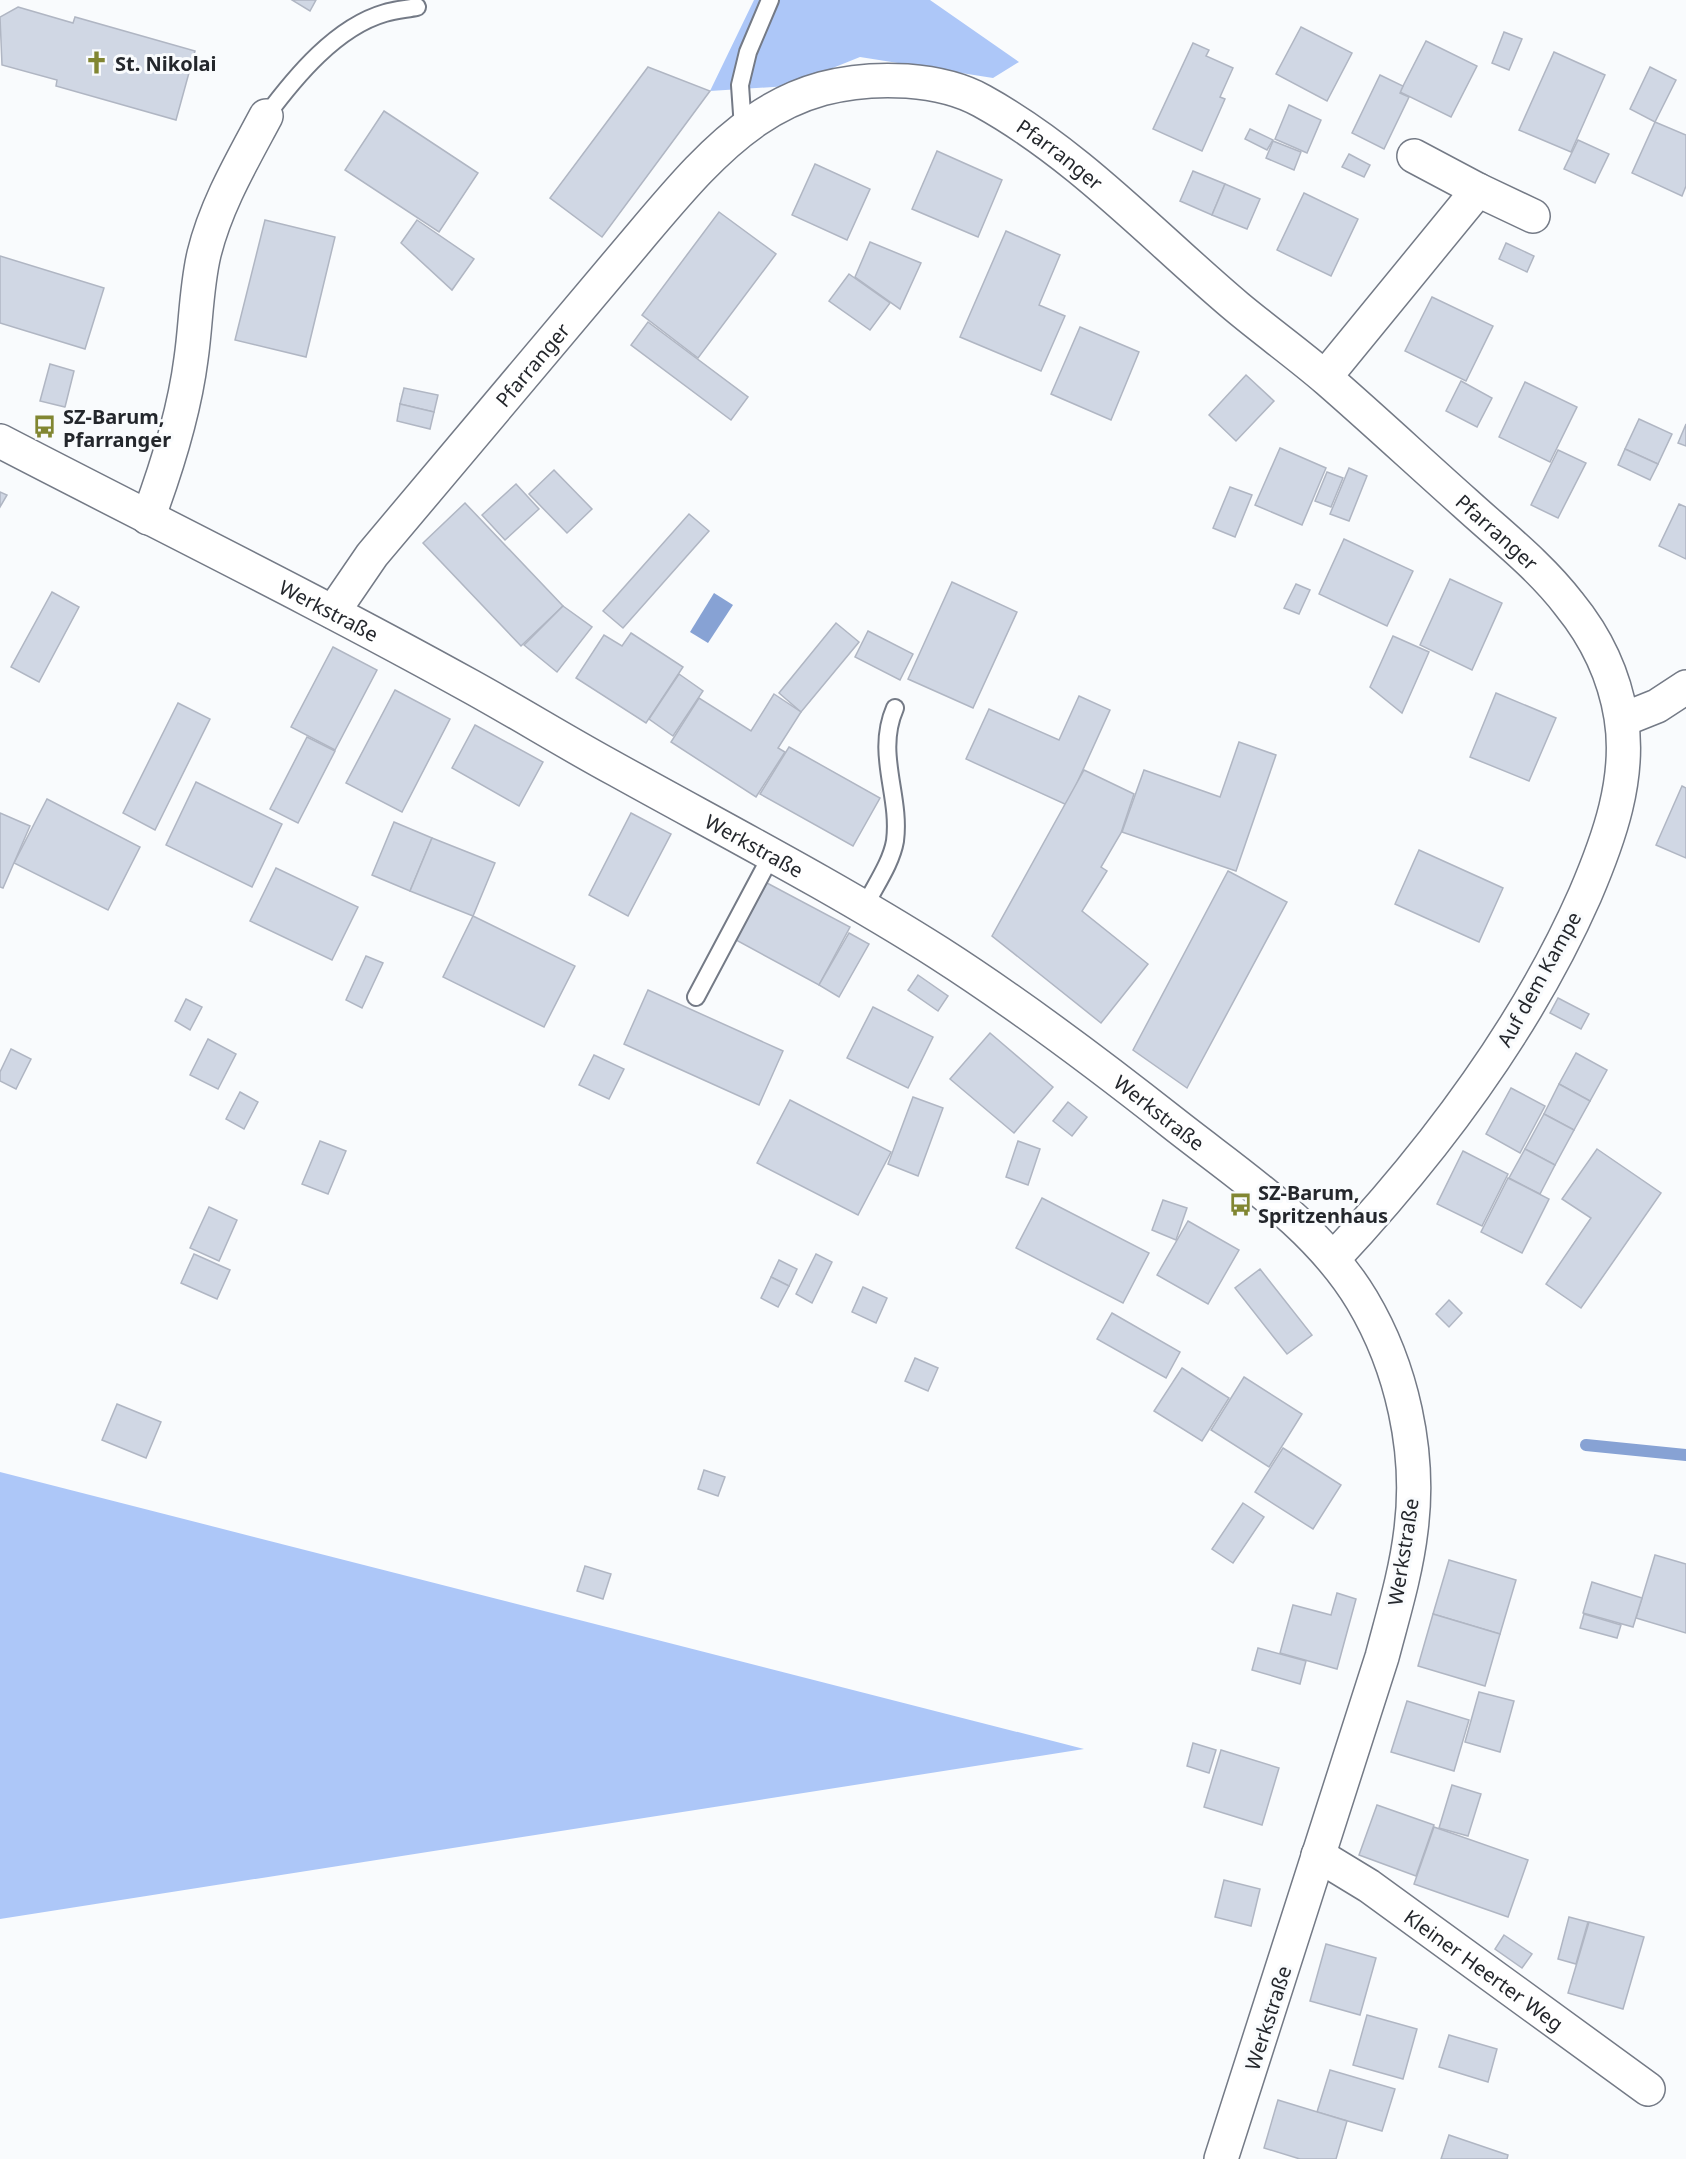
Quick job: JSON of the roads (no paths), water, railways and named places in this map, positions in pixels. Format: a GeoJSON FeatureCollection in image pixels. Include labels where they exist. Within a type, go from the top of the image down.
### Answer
{"type":"FeatureCollection","features":[{"type":"Feature","properties":{"kind":"street","name":"Pfarranger"},"geometry":{"type":"LineString","coordinates":[[333,612],[372,555],[650,224],[694,175],[743,128],[772,107],[845,85],[878,81],[910,81],[958,90],[978,99],[1048,144],[1120,203],[1238,308],[1325,377],[1531,563],[1566,599],[1595,639],[1612,680],[1622,720]]}},
{"type":"Feature","properties":{"kind":"street"},"geometry":{"type":"LineString","coordinates":[[148,518],[168,465],[182,405],[191,362],[204,255],[228,186],[266,116]]}},
{"type":"Feature","properties":{"kind":"street"},"geometry":{"type":"LineString","coordinates":[[1414,156],[1533,216]]}},
{"type":"Feature","properties":{"kind":"street"},"geometry":{"type":"LineString","coordinates":[[1325,377],[1478,190]]}},
{"type":"Feature","properties":{"kind":"street","name":"Werkstraße"},"geometry":{"type":"LineString","coordinates":[[0,441],[333,612],[864,908],[1013,1002],[1108,1071],[1298,1222],[1333,1259],[1362,1300],[1397,1376],[1412,1452],[1414,1487],[1411,1529],[1402,1582],[1382,1656],[1221,2159]]}},
{"type":"Feature","properties":{"kind":"street"},"geometry":{"type":"LineString","coordinates":[[1622,720],[1657,706],[1686,687]]}},
{"type":"Feature","properties":{"kind":"street","name":"Auf dem Kampe"},"geometry":{"type":"LineString","coordinates":[[1333,1259],[1379,1210],[1416,1165],[1504,1046],[1540,986],[1569,930],[1608,836],[1617,807],[1622,767],[1622,720]]}},
{"type":"Feature","properties":{"kind":"street","name":"Kleiner Heerter Weg"},"geometry":{"type":"LineString","coordinates":[[1318,1855],[1379,1893],[1648,2089]]}},
{"type":"Feature","properties":{"kind":"lane"},"geometry":{"type":"LineString","coordinates":[[743,128],[740,85],[748,52],[770,0]]}},
{"type":"Feature","properties":{"kind":"lane"},"geometry":{"type":"LineString","coordinates":[[266,116],[288,86],[339,37],[383,13],[417,7]]}},
{"type":"Feature","properties":{"kind":"lane"},"geometry":{"type":"LineString","coordinates":[[864,908],[895,842],[895,821],[886,741],[887,725],[895,708]]}},
{"type":"Feature","properties":{"kind":"lane"},"geometry":{"type":"LineString","coordinates":[[696,997],[771,855]]}},
{"type":"Feature","properties":{"kind":"waterway"},"geometry":{"type":"LineString","coordinates":[[1586,1445],[1686,1455]]}},
{"type":"Feature","properties":{"kind":"place","name":"St. Nikolai"},"geometry":{"type":"Point","coordinates":[97,63]}},
{"type":"Feature","properties":{"kind":"place","name":"SZ-Barum, Pfarranger"},"geometry":{"type":"Point","coordinates":[45,427]}},
{"type":"Feature","properties":{"kind":"place","name":"SZ-Barum, Spritzenhaus"},"geometry":{"type":"Point","coordinates":[1240,1204]}}]}
